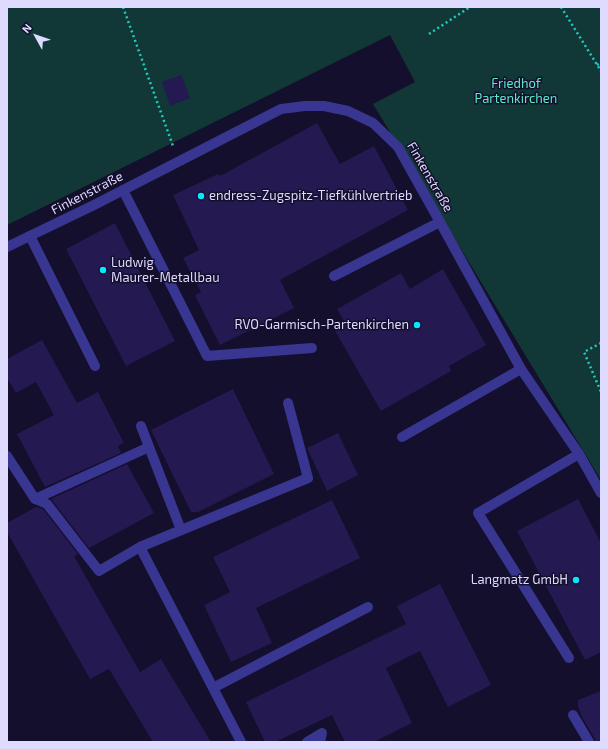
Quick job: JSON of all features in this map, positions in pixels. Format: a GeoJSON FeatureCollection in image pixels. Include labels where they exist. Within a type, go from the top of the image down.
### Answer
{"type":"FeatureCollection","features":[{"type":"Feature","properties":{"kind":"street","name":"Finkenstraße"},"geometry":{"type":"LineString","coordinates":[[7,247],[94,205],[281,109],[305,106],[324,106],[348,111],[374,123],[398,147],[521,369],[579,454],[601,493]]}},
{"type":"Feature","properties":{"kind":"street"},"geometry":{"type":"LineString","coordinates":[[123,190],[207,356],[312,348]]}},
{"type":"Feature","properties":{"kind":"street"},"geometry":{"type":"LineString","coordinates":[[334,276],[440,222]]}},
{"type":"Feature","properties":{"kind":"street"},"geometry":{"type":"LineString","coordinates":[[30,236],[95,366]]}},
{"type":"Feature","properties":{"kind":"street"},"geometry":{"type":"LineString","coordinates":[[402,436],[521,369]]}},
{"type":"Feature","properties":{"kind":"street"},"geometry":{"type":"LineString","coordinates":[[7,456],[35,499],[47,504],[99,571],[140,547],[308,478],[288,403]]}},
{"type":"Feature","properties":{"kind":"street"},"geometry":{"type":"LineString","coordinates":[[140,426],[181,530]]}},
{"type":"Feature","properties":{"kind":"street"},"geometry":{"type":"LineString","coordinates":[[35,499],[149,447]]}},
{"type":"Feature","properties":{"kind":"street"},"geometry":{"type":"LineString","coordinates":[[569,658],[478,513],[579,454]]}},
{"type":"Feature","properties":{"kind":"street"},"geometry":{"type":"LineString","coordinates":[[140,547],[241,742]]}},
{"type":"Feature","properties":{"kind":"street"},"geometry":{"type":"LineString","coordinates":[[213,688],[368,607]]}},
{"type":"Feature","properties":{"kind":"street"},"geometry":{"type":"LineString","coordinates":[[573,715],[589,742]]}},
{"type":"Feature","properties":{"kind":"street"},"geometry":{"type":"LineString","coordinates":[[307,742],[322,733],[320,742]]}},
{"type":"Feature","properties":{"kind":"path"},"geometry":{"type":"LineString","coordinates":[[123,7],[178,162]]}},
{"type":"Feature","properties":{"kind":"path"},"geometry":{"type":"LineString","coordinates":[[429,34],[470,7]]}},
{"type":"Feature","properties":{"kind":"path"},"geometry":{"type":"LineString","coordinates":[[561,7],[601,72]]}},
{"type":"Feature","properties":{"kind":"path"},"geometry":{"type":"LineString","coordinates":[[597,65],[601,63]]}},
{"type":"Feature","properties":{"kind":"path"},"geometry":{"type":"LineString","coordinates":[[601,343],[584,352],[601,392]]}},
{"type":"Feature","properties":{"kind":"green space","name":"Friedhof Partenkirchen"},"geometry":{"type":"Polygon","coordinates":[[[7,7],[601,7],[601,480],[373,104],[415,82],[390,35],[7,225],[7,7]]]}},
{"type":"Feature","properties":{"kind":"building"},"geometry":{"type":"Polygon","coordinates":[[[181,75],[190,98],[170,106],[162,82],[181,75]]]}},
{"type":"Feature","properties":{"kind":"building"},"geometry":{"type":"Polygon","coordinates":[[[317,123],[340,164],[374,146],[408,210],[280,280],[294,308],[220,345],[195,295],[201,292],[183,258],[199,250],[173,195],[218,174],[220,176],[317,123]]]}},
{"type":"Feature","properties":{"kind":"building"},"geometry":{"type":"Polygon","coordinates":[[[115,223],[175,341],[126,366],[66,249],[115,223]]]}},
{"type":"Feature","properties":{"kind":"building"},"geometry":{"type":"Polygon","coordinates":[[[443,269],[486,345],[449,366],[451,371],[381,411],[334,329],[345,323],[337,309],[401,273],[410,289],[443,269]]]}},
{"type":"Feature","properties":{"kind":"building"},"geometry":{"type":"Polygon","coordinates":[[[42,340],[77,403],[98,392],[124,443],[118,446],[121,453],[45,487],[17,434],[54,415],[36,382],[16,393],[7,378],[7,359],[42,340]]]}},
{"type":"Feature","properties":{"kind":"building"},"geometry":{"type":"Polygon","coordinates":[[[233,389],[274,474],[198,512],[191,512],[151,430],[233,389]]]}},
{"type":"Feature","properties":{"kind":"building"},"geometry":{"type":"Polygon","coordinates":[[[338,433],[358,475],[327,491],[307,448],[338,433]]]}},
{"type":"Feature","properties":{"kind":"building"},"geometry":{"type":"Polygon","coordinates":[[[127,464],[154,513],[89,548],[51,499],[127,464]]]}},
{"type":"Feature","properties":{"kind":"building"},"geometry":{"type":"Polygon","coordinates":[[[578,499],[601,543],[601,652],[585,660],[517,531],[578,499]]]}},
{"type":"Feature","properties":{"kind":"building"},"geometry":{"type":"Polygon","coordinates":[[[332,500],[360,558],[256,608],[272,643],[231,662],[204,605],[230,592],[213,557],[332,500]]]}},
{"type":"Feature","properties":{"kind":"building"},"geometry":{"type":"Polygon","coordinates":[[[36,507],[43,509],[78,554],[74,556],[140,672],[161,659],[211,742],[153,742],[109,669],[90,679],[7,532],[7,523],[36,507]]]}},
{"type":"Feature","properties":{"kind":"building"},"geometry":{"type":"Polygon","coordinates":[[[440,584],[491,685],[448,707],[420,651],[386,668],[412,723],[374,742],[345,742],[332,715],[275,742],[265,742],[246,702],[406,624],[397,606],[440,584]]]}},
{"type":"Feature","properties":{"kind":"building"},"geometry":{"type":"Polygon","coordinates":[[[601,691],[601,742],[595,742],[595,739],[583,719],[578,707],[578,700],[601,691]]]}},
{"type":"Feature","properties":{"kind":"place","name":"endress-Zugspitz-Tiefkühlvertrieb"},"geometry":{"type":"Point","coordinates":[201,196]}},
{"type":"Feature","properties":{"kind":"place","name":"Ludwig Maurer-Metallbau"},"geometry":{"type":"Point","coordinates":[103,270]}},
{"type":"Feature","properties":{"kind":"place","name":"RVO-Garmisch-Partenkirchen"},"geometry":{"type":"Point","coordinates":[417,325]}},
{"type":"Feature","properties":{"kind":"place","name":"Langmatz GmbH"},"geometry":{"type":"Point","coordinates":[576,580]}}]}
